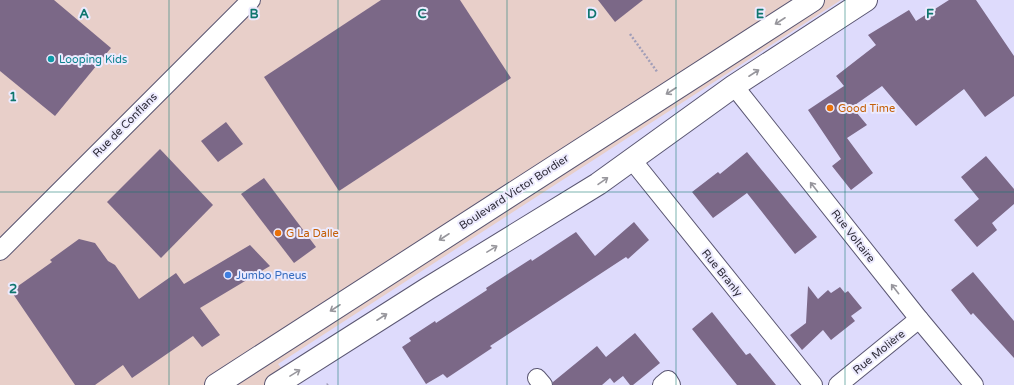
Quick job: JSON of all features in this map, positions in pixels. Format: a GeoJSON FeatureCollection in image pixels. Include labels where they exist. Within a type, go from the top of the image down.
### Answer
{"type":"FeatureCollection","features":[{"type":"Feature","properties":{"kind":"main road","name":"Boulevard Victor Bordier"},"geometry":{"type":"LineString","coordinates":[[216,385],[813,0]]}},
{"type":"Feature","properties":{"kind":"main road"},"geometry":{"type":"LineString","coordinates":[[276,385],[427,289],[598,184],[734,86],[866,0]]}},
{"type":"Feature","properties":{"kind":"street","name":"Rue de Conflans"},"geometry":{"type":"LineString","coordinates":[[0,251],[251,0]]}},
{"type":"Feature","properties":{"kind":"street","name":"Rue Voltaire"},"geometry":{"type":"LineString","coordinates":[[734,86],[919,319],[974,385]]}},
{"type":"Feature","properties":{"kind":"street","name":"Rue Branly"},"geometry":{"type":"LineString","coordinates":[[632,160],[813,385]]}},
{"type":"Feature","properties":{"kind":"street","name":"Rue Molière"},"geometry":{"type":"LineString","coordinates":[[838,385],[919,319]]}},
{"type":"Feature","properties":{"kind":"street"},"geometry":{"type":"LineString","coordinates":[[662,385],[668,380],[671,385]]}},
{"type":"Feature","properties":{"kind":"path"},"geometry":{"type":"LineString","coordinates":[[630,34],[671,91]]}},
{"type":"Feature","properties":{"kind":"shaded area"},"geometry":{"type":"Polygon","coordinates":[[[0,0],[841,0],[278,364],[295,385],[0,385],[0,0]]]}},
{"type":"Feature","properties":{"kind":"building","name":"Looping Kids"},"geometry":{"type":"Polygon","coordinates":[[[0,0],[54,0],[111,48],[55,116],[0,71],[0,0]]]}},
{"type":"Feature","properties":{"kind":"building"},"geometry":{"type":"Polygon","coordinates":[[[381,0],[460,0],[511,78],[339,191],[264,77],[381,0]]]}},
{"type":"Feature","properties":{"kind":"building"},"geometry":{"type":"Polygon","coordinates":[[[598,0],[643,0],[615,22],[598,0]]]}},
{"type":"Feature","properties":{"kind":"building"},"geometry":{"type":"Polygon","coordinates":[[[949,0],[976,0],[1014,56],[1014,96],[985,117],[964,89],[916,126],[882,86],[852,107],[867,125],[847,138],[873,173],[851,190],[832,166],[841,159],[808,110],[844,86],[836,76],[876,45],[868,35],[909,10],[916,21],[949,0]]]}},
{"type":"Feature","properties":{"kind":"building"},"geometry":{"type":"Polygon","coordinates":[[[226,122],[243,144],[218,162],[201,141],[226,122]]]}},
{"type":"Feature","properties":{"kind":"building"},"geometry":{"type":"Polygon","coordinates":[[[160,149],[213,205],[161,258],[107,202],[160,149]]]}},
{"type":"Feature","properties":{"kind":"building"},"geometry":{"type":"Polygon","coordinates":[[[747,152],[817,237],[795,254],[747,193],[713,218],[692,192],[718,172],[720,174],[747,152]]]}},
{"type":"Feature","properties":{"kind":"building"},"geometry":{"type":"Polygon","coordinates":[[[986,156],[1014,189],[1014,204],[992,223],[997,230],[977,247],[954,220],[979,199],[961,177],[986,156]]]}},
{"type":"Feature","properties":{"kind":"building","name":"G La Dalle"},"geometry":{"type":"Polygon","coordinates":[[[264,178],[316,247],[294,263],[241,194],[264,178]]]}},
{"type":"Feature","properties":{"kind":"building"},"geometry":{"type":"Polygon","coordinates":[[[634,222],[649,240],[628,259],[626,257],[490,346],[492,348],[447,378],[443,374],[426,384],[402,347],[411,341],[409,338],[435,321],[436,323],[487,290],[486,288],[531,259],[532,261],[576,232],[595,256],[634,222]]]}},
{"type":"Feature","properties":{"kind":"building"},"geometry":{"type":"Polygon","coordinates":[[[79,239],[95,243],[108,261],[115,265],[139,299],[176,273],[184,284],[250,245],[270,266],[200,308],[220,335],[202,347],[193,336],[132,378],[123,365],[95,385],[75,385],[11,291],[52,262],[50,260],[79,239]]]}},
{"type":"Feature","properties":{"kind":"building"},"geometry":{"type":"Polygon","coordinates":[[[973,272],[1014,321],[1014,358],[973,313],[971,315],[951,290],[973,272]]]}},
{"type":"Feature","properties":{"kind":"building"},"geometry":{"type":"Polygon","coordinates":[[[808,286],[818,299],[828,290],[831,293],[840,287],[845,293],[848,291],[862,308],[851,316],[855,321],[831,340],[823,330],[802,350],[790,335],[806,323],[808,286]]]}},
{"type":"Feature","properties":{"kind":"building"},"geometry":{"type":"Polygon","coordinates":[[[712,312],[746,355],[750,353],[776,385],[737,385],[692,329],[712,312]]]}},
{"type":"Feature","properties":{"kind":"building"},"geometry":{"type":"Polygon","coordinates":[[[635,333],[660,363],[633,385],[630,385],[623,376],[614,383],[610,378],[602,385],[553,385],[553,382],[597,346],[606,357],[635,333]]]}},
{"type":"Feature","properties":{"kind":"place","name":"Looping Kids"},"geometry":{"type":"Point","coordinates":[51,59]}},
{"type":"Feature","properties":{"kind":"place","name":"Good Time"},"geometry":{"type":"Point","coordinates":[830,108]}},
{"type":"Feature","properties":{"kind":"place","name":"G La Dalle"},"geometry":{"type":"Point","coordinates":[278,233]}},
{"type":"Feature","properties":{"kind":"place","name":"Jumbo Pneus"},"geometry":{"type":"Point","coordinates":[228,275]}}]}
